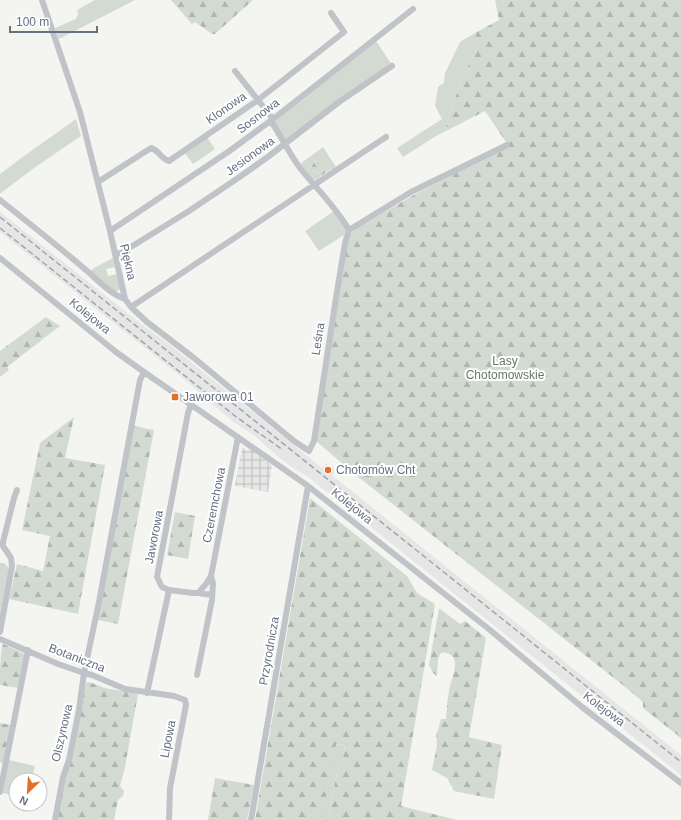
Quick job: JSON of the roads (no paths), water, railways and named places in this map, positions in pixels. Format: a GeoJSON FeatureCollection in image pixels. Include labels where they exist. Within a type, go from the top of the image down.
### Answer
{"type":"FeatureCollection","features":[{"type":"Feature","properties":{"kind":"street","name":"Piękna"},"geometry":{"type":"LineString","coordinates":[[44,1],[80,112],[110,231],[125,299],[147,322],[194,358],[294,442],[309,451]]}},
{"type":"Feature","properties":{"kind":"street","name":"Sosnowa"},"geometry":{"type":"LineString","coordinates":[[110,231],[228,152],[272,120],[412,9]]}},
{"type":"Feature","properties":{"kind":"street","name":"Klonowa"},"geometry":{"type":"LineString","coordinates":[[98,182],[151,148],[158,151],[165,160],[169,161],[258,100],[344,32],[331,13]]}},
{"type":"Feature","properties":{"kind":"street","name":"Jesionowa"},"geometry":{"type":"LineString","coordinates":[[115,254],[126,250],[189,211],[241,176],[339,102],[392,66]]}},
{"type":"Feature","properties":{"kind":"street"},"geometry":{"type":"LineString","coordinates":[[235,71],[272,120],[295,161],[337,212],[349,230],[411,192],[507,145]]}},
{"type":"Feature","properties":{"kind":"street"},"geometry":{"type":"LineString","coordinates":[[131,307],[386,137]]}},
{"type":"Feature","properties":{"kind":"street"},"geometry":{"type":"LineString","coordinates":[[0,200],[116,296],[125,299]]}},
{"type":"Feature","properties":{"kind":"street","name":"Leśna"},"geometry":{"type":"LineString","coordinates":[[309,451],[314,441],[345,243],[349,230]]}},
{"type":"Feature","properties":{"kind":"street","name":"Kolejowa"},"geometry":{"type":"LineString","coordinates":[[0,258],[116,352],[308,486],[484,626],[582,707],[681,783]]}},
{"type":"Feature","properties":{"kind":"street","name":"Olszynowa"},"geometry":{"type":"LineString","coordinates":[[54,820],[62,777],[69,760],[79,710],[84,673],[99,602],[140,380],[144,372]]}},
{"type":"Feature","properties":{"kind":"street","name":"Jaworowa"},"geometry":{"type":"LineString","coordinates":[[169,590],[162,587],[157,577],[188,413],[191,404]]}},
{"type":"Feature","properties":{"kind":"street","name":"Czeremchowa"},"geometry":{"type":"LineString","coordinates":[[198,593],[211,576],[238,437]]}},
{"type":"Feature","properties":{"kind":"street","name":"Przyrodnicza"},"geometry":{"type":"LineString","coordinates":[[251,820],[308,486]]}},
{"type":"Feature","properties":{"kind":"street"},"geometry":{"type":"LineString","coordinates":[[0,632],[12,566],[11,556],[3,546],[3,542],[16,490]]}},
{"type":"Feature","properties":{"kind":"street","name":"Czeremchowa"},"geometry":{"type":"LineString","coordinates":[[197,675],[212,595],[213,583],[211,576]]}},
{"type":"Feature","properties":{"kind":"street"},"geometry":{"type":"LineString","coordinates":[[147,693],[169,590],[212,595]]}},
{"type":"Feature","properties":{"kind":"street","name":"Botaniczna"},"geometry":{"type":"LineString","coordinates":[[0,639],[58,664],[92,675],[125,689],[147,693]]}},
{"type":"Feature","properties":{"kind":"street"},"geometry":{"type":"LineString","coordinates":[[0,792],[28,650]]}},
{"type":"Feature","properties":{"kind":"street","name":"Lipowa"},"geometry":{"type":"LineString","coordinates":[[147,693],[174,696],[185,700],[186,702],[170,788],[169,820]]}},
{"type":"Feature","properties":{"kind":"railway"},"geometry":{"type":"LineString","coordinates":[[0,217],[681,762]]}},
{"type":"Feature","properties":{"kind":"railway"},"geometry":{"type":"LineString","coordinates":[[0,228],[235,416],[283,450]]}},
{"type":"Feature","properties":{"kind":"place","name":"Jaworowa 01"},"geometry":{"type":"Point","coordinates":[175,397]}},
{"type":"Feature","properties":{"kind":"place","name":"Chotomów Cht"},"geometry":{"type":"Point","coordinates":[328,470]}},
{"type":"Feature","properties":{"kind":"park label","name":"Lasy Chotomowskie"},"geometry":{"type":"Point","coordinates":[505,368]}}]}
